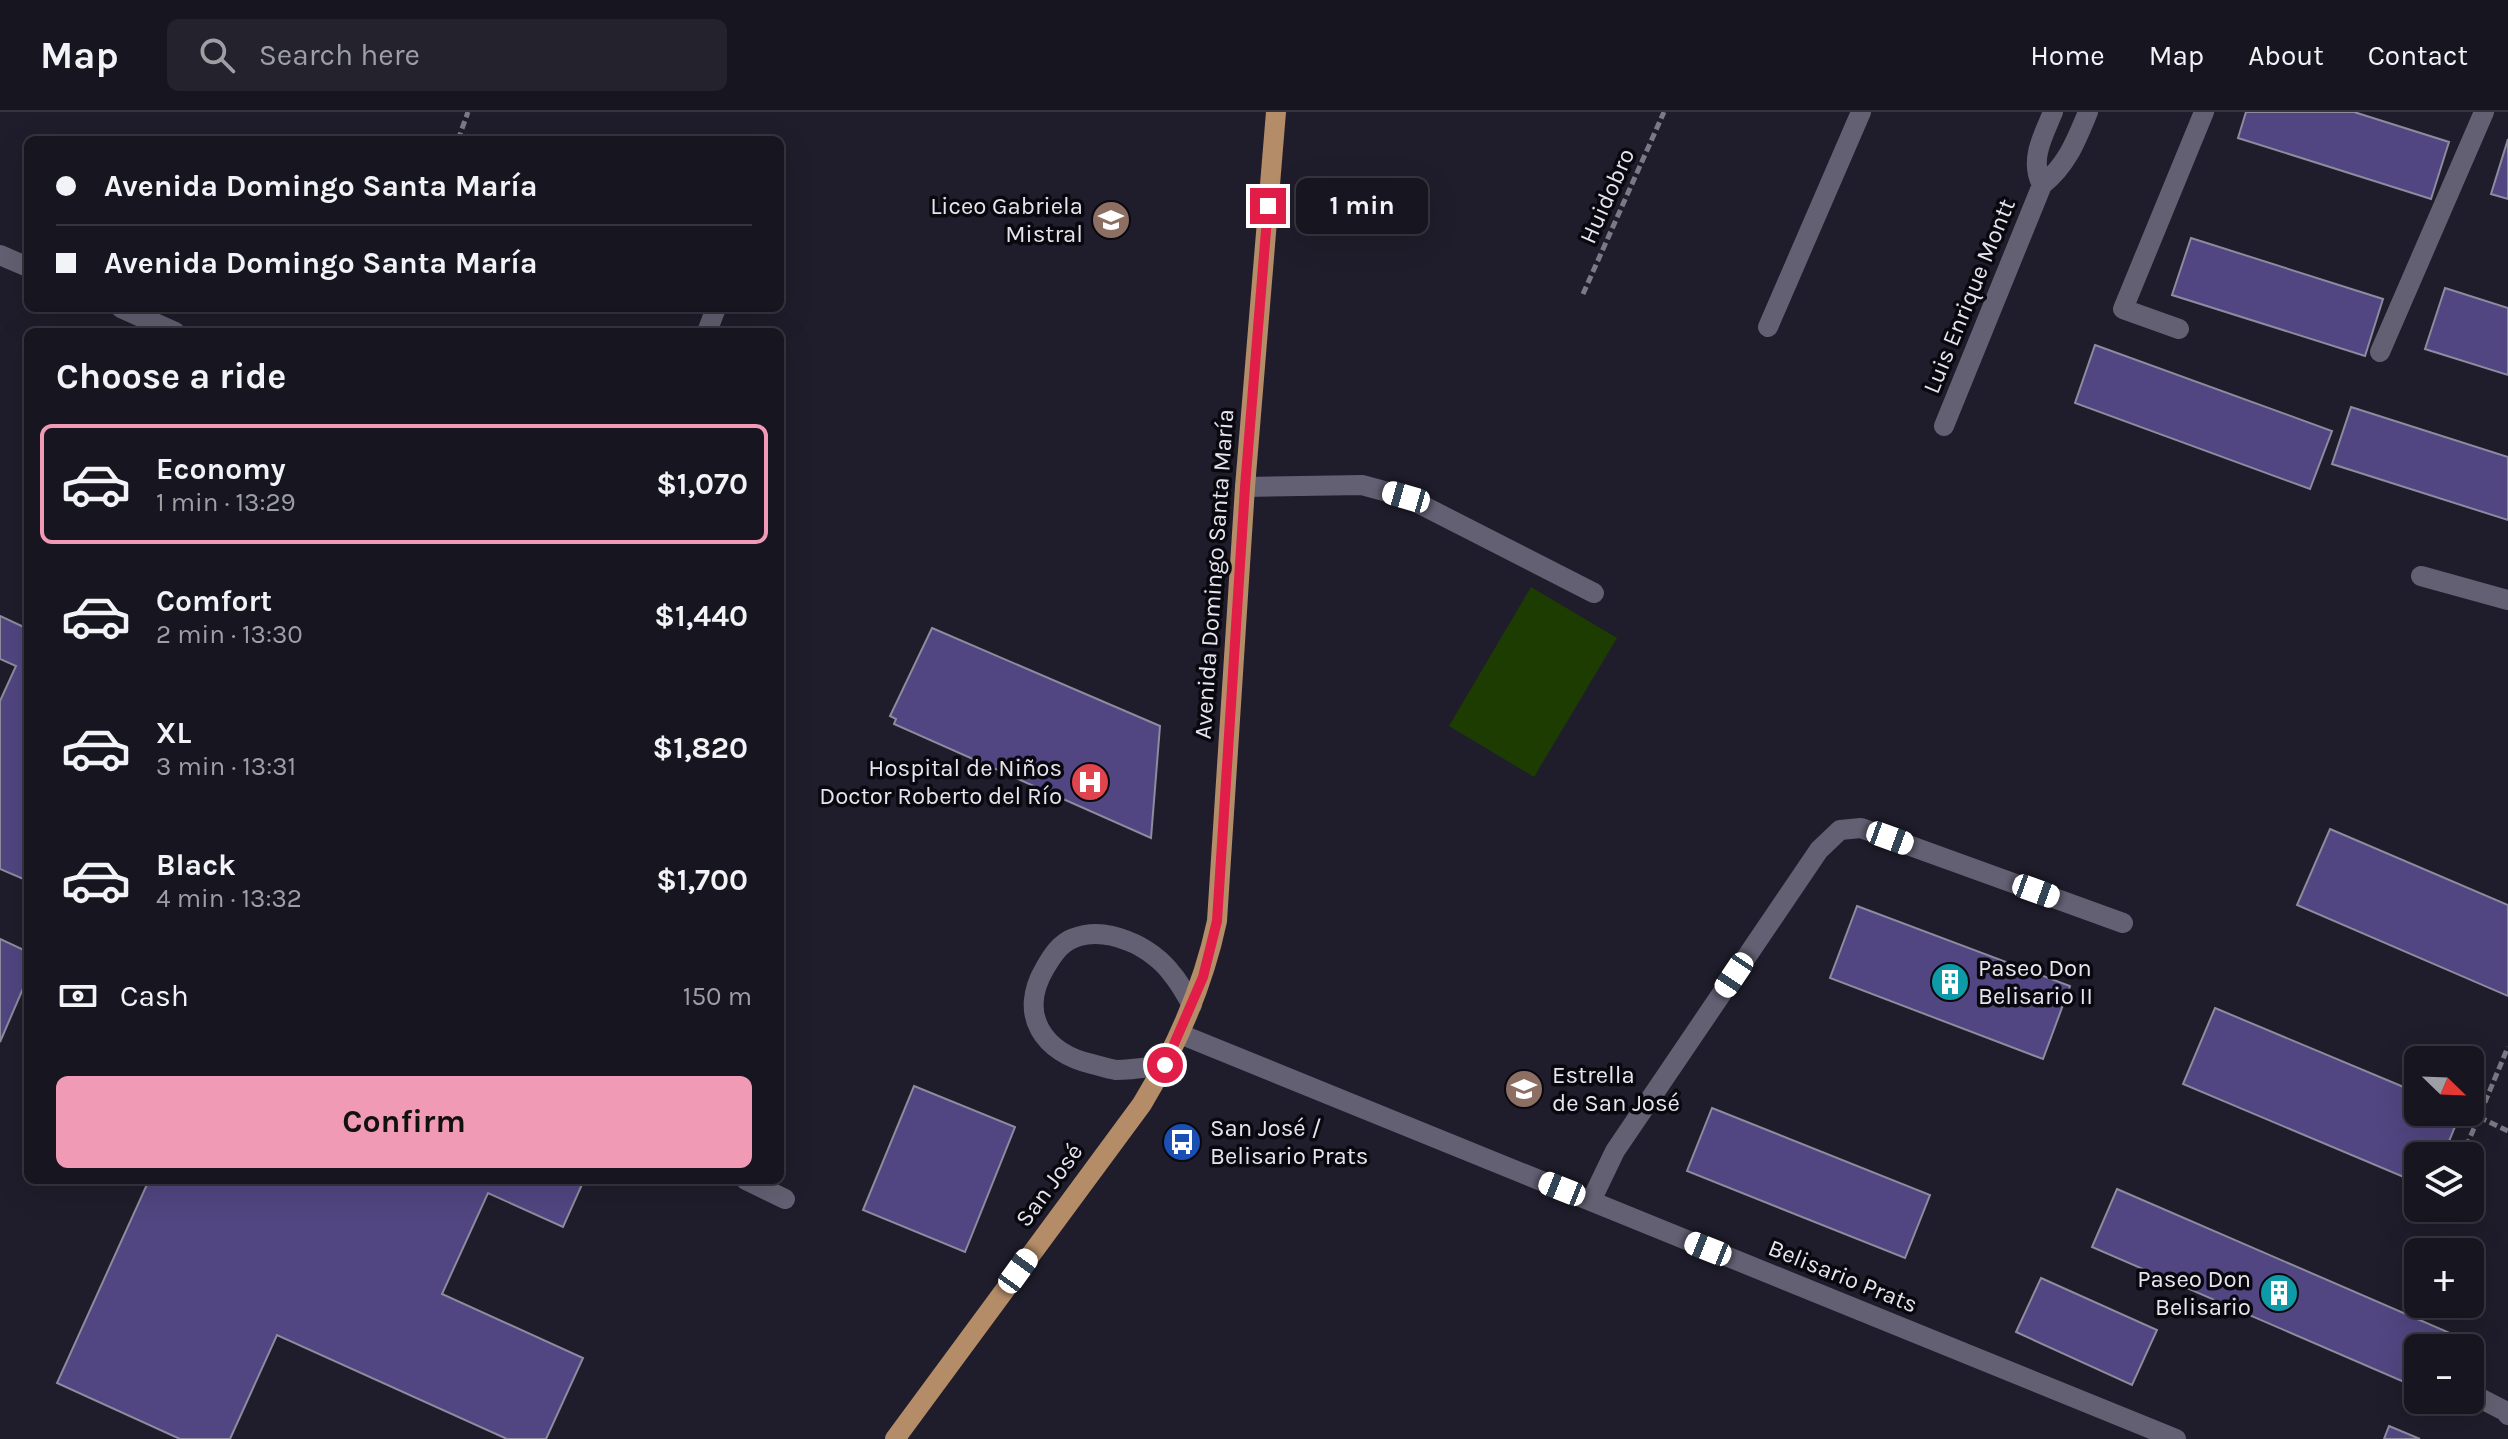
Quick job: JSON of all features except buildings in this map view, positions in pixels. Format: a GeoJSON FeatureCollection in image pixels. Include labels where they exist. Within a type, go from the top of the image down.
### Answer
{"type":"FeatureCollection","features":[{"type":"Feature","properties":{"kind":"main road","name":"Avenida Domingo Santa María"},"geometry":{"type":"LineString","coordinates":[[1180,1034],[1203,977],[1217,921],[1245,487],[1276,112]]}},
{"type":"Feature","properties":{"kind":"main road","name":"San José"},"geometry":{"type":"LineString","coordinates":[[895,1439],[1142,1104],[1180,1034]]}},
{"type":"Feature","properties":{"kind":"street"},"geometry":{"type":"LineString","coordinates":[[1768,327],[1861,112]]}},
{"type":"Feature","properties":{"kind":"street","name":"Luis Enrique Montt"},"geometry":{"type":"LineString","coordinates":[[2042,185],[2037,176],[2037,154],[2053,112]]}},
{"type":"Feature","properties":{"kind":"street","name":"Luis Enrique Montt"},"geometry":{"type":"LineString","coordinates":[[1944,426],[2042,185],[2059,170],[2072,152],[2088,112]]}},
{"type":"Feature","properties":{"kind":"street"},"geometry":{"type":"LineString","coordinates":[[2179,329],[2123,309],[2204,112]]}},
{"type":"Feature","properties":{"kind":"street"},"geometry":{"type":"LineString","coordinates":[[2380,352],[2484,112]]}},
{"type":"Feature","properties":{"kind":"street"},"geometry":{"type":"LineString","coordinates":[[0,255],[24,265]]}},
{"type":"Feature","properties":{"kind":"street"},"geometry":{"type":"LineString","coordinates":[[130,312],[166,328]]}},
{"type":"Feature","properties":{"kind":"street"},"geometry":{"type":"LineString","coordinates":[[1245,487],[1362,485],[1406,497],[1594,593]]}},
{"type":"Feature","properties":{"kind":"street"},"geometry":{"type":"LineString","coordinates":[[2421,576],[2508,600]]}},
{"type":"Feature","properties":{"kind":"street"},"geometry":{"type":"LineString","coordinates":[[1591,1201],[1615,1151],[1819,850],[1840,830],[1861,828],[2123,923]]}},
{"type":"Feature","properties":{"kind":"street"},"geometry":{"type":"LineString","coordinates":[[1165,1065],[1115,1070],[1077,1061],[1059,1052],[1038,1028],[1034,1017],[1039,977],[1062,945],[1073,938],[1106,934],[1138,945],[1157,959],[1172,973],[1192,1005]]}},
{"type":"Feature","properties":{"kind":"street","name":"Belisario Prats"},"geometry":{"type":"LineString","coordinates":[[1180,1034],[2176,1439]]}},
{"type":"Feature","properties":{"kind":"street"},"geometry":{"type":"LineString","coordinates":[[754,1184],[785,1199]]}},
{"type":"Feature","properties":{"kind":"street"},"geometry":{"type":"LineString","coordinates":[[2484,1400],[2508,1415]]}},
{"type":"Feature","properties":{"kind":"path"},"geometry":{"type":"LineString","coordinates":[[459,136],[468,112]]}},
{"type":"Feature","properties":{"kind":"path","name":"Huidobro"},"geometry":{"type":"LineString","coordinates":[[1583,294],[1664,112]]}},
{"type":"Feature","properties":{"kind":"path"},"geometry":{"type":"LineString","coordinates":[[2484,1105],[2508,1047]]}},
{"type":"Feature","properties":{"kind":"path"},"geometry":{"type":"LineString","coordinates":[[2484,1119],[2508,1131]]}},
{"type":"Feature","properties":{"kind":"green space"},"geometry":{"type":"Polygon","coordinates":[[[1531,587],[1617,638],[1534,777],[1449,726],[1531,587]]]}},
{"type":"Feature","properties":{"kind":"place","name":"Liceo Gabriela Mistral"},"geometry":{"type":"Point","coordinates":[1111,220]}},
{"type":"Feature","properties":{"kind":"place","name":"Hospital de Niños Doctor Roberto del Río"},"geometry":{"type":"Point","coordinates":[1090,782]}},
{"type":"Feature","properties":{"kind":"place","name":"Paseo Don Belisario II"},"geometry":{"type":"Point","coordinates":[1950,982]}},
{"type":"Feature","properties":{"kind":"place","name":"Estrella de San José"},"geometry":{"type":"Point","coordinates":[1524,1089]}},
{"type":"Feature","properties":{"kind":"place","name":"San José / Belisario Prats"},"geometry":{"type":"Point","coordinates":[1182,1142]}},
{"type":"Feature","properties":{"kind":"place","name":"Paseo Don Belisario"},"geometry":{"type":"Point","coordinates":[2279,1293]}},
{"type":"Feature","properties":{"kind":"route"},"geometry":{"type":"LineString","coordinates":[[1165,1065],[1203,977],[1217,921],[1245,487],[1268,206]]}}]}
